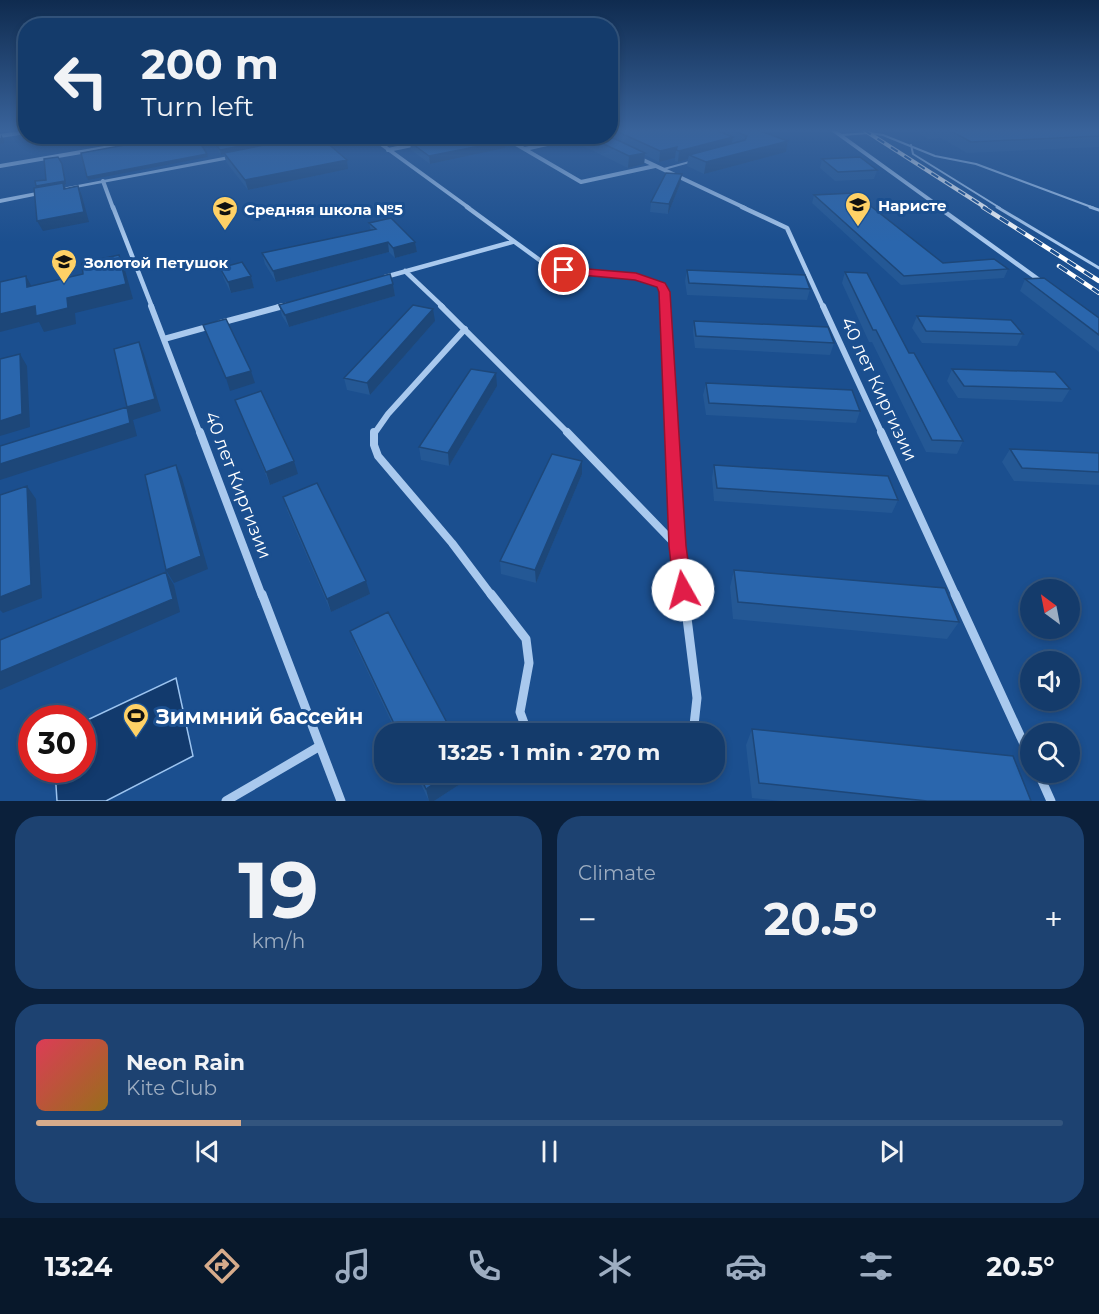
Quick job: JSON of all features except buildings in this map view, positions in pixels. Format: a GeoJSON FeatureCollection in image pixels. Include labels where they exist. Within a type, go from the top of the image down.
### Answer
{"type":"FeatureCollection","features":[{"type":"Feature","properties":{"kind":"street"},"geometry":{"type":"LineString","coordinates":[[0,201],[179,167]]}},
{"type":"Feature","properties":{"kind":"street"},"geometry":{"type":"LineString","coordinates":[[411,167],[545,264],[564,270],[636,277],[661,285],[664,292],[678,546],[697,698],[694,723]]}},
{"type":"Feature","properties":{"kind":"street"},"geometry":{"type":"LineString","coordinates":[[556,167],[583,183],[646,167]]}},
{"type":"Feature","properties":{"kind":"street","name":"40 лет Киргизии"},"geometry":{"type":"LineString","coordinates":[[660,167],[787,228],[1020,735]]}},
{"type":"Feature","properties":{"kind":"street"},"geometry":{"type":"LineString","coordinates":[[885,167],[1051,289]]}},
{"type":"Feature","properties":{"kind":"street","name":"40 лет Киргизии"},"geometry":{"type":"LineString","coordinates":[[103,181],[341,801]]}},
{"type":"Feature","properties":{"kind":"street"},"geometry":{"type":"LineString","coordinates":[[382,278],[512,242]]}},
{"type":"Feature","properties":{"kind":"street"},"geometry":{"type":"LineString","coordinates":[[405,272],[465,329],[678,546]]}},
{"type":"Feature","properties":{"kind":"street"},"geometry":{"type":"LineString","coordinates":[[164,339],[290,303]]}},
{"type":"Feature","properties":{"kind":"street"},"geometry":{"type":"LineString","coordinates":[[465,329],[388,414],[375,432],[374,445],[378,456],[452,543],[526,639],[528,663],[520,712],[524,723]]}},
{"type":"Feature","properties":{"kind":"street"},"geometry":{"type":"LineString","coordinates":[[226,801],[320,746]]}},
{"type":"Feature","properties":{"kind":"street"},"geometry":{"type":"LineString","coordinates":[[1043,783],[1051,801]]}},
{"type":"Feature","properties":{"kind":"lane"},"geometry":{"type":"LineString","coordinates":[[663,169],[669,167]]}},
{"type":"Feature","properties":{"kind":"lane"},"geometry":{"type":"LineString","coordinates":[[932,167],[1099,268]]}},
{"type":"Feature","properties":{"kind":"lane"},"geometry":{"type":"LineString","coordinates":[[985,167],[1099,210]]}},
{"type":"Feature","properties":{"kind":"water","name":"Зиммний бассейн"},"geometry":{"type":"Polygon","coordinates":[[[176,678],[193,756],[106,801],[57,801],[56,783],[96,783],[96,716],[176,678]]]}},
{"type":"Feature","properties":{"kind":"railway"},"geometry":{"type":"LineString","coordinates":[[922,167],[986,208]]}},
{"type":"Feature","properties":{"kind":"railway"},"geometry":{"type":"LineString","coordinates":[[983,207],[1099,281]]}},
{"type":"Feature","properties":{"kind":"railway"},"geometry":{"type":"LineString","coordinates":[[1059,266],[1099,293]]}},
{"type":"Feature","properties":{"kind":"place","name":"Наристе"},"geometry":{"type":"Point","coordinates":[858,228]}},
{"type":"Feature","properties":{"kind":"place","name":"Средняя школа №5"},"geometry":{"type":"Point","coordinates":[225,232]}},
{"type":"Feature","properties":{"kind":"place","name":"Золотой Петушок"},"geometry":{"type":"Point","coordinates":[64,285]}},
{"type":"Feature","properties":{"kind":"place","name":"Зиммний бассейн"},"geometry":{"type":"Point","coordinates":[136,739]}},
{"type":"Feature","properties":{"kind":"route"},"geometry":{"type":"LineString","coordinates":[[564,270],[652,280],[661,285],[664,292],[678,546],[683,590]]}}]}
